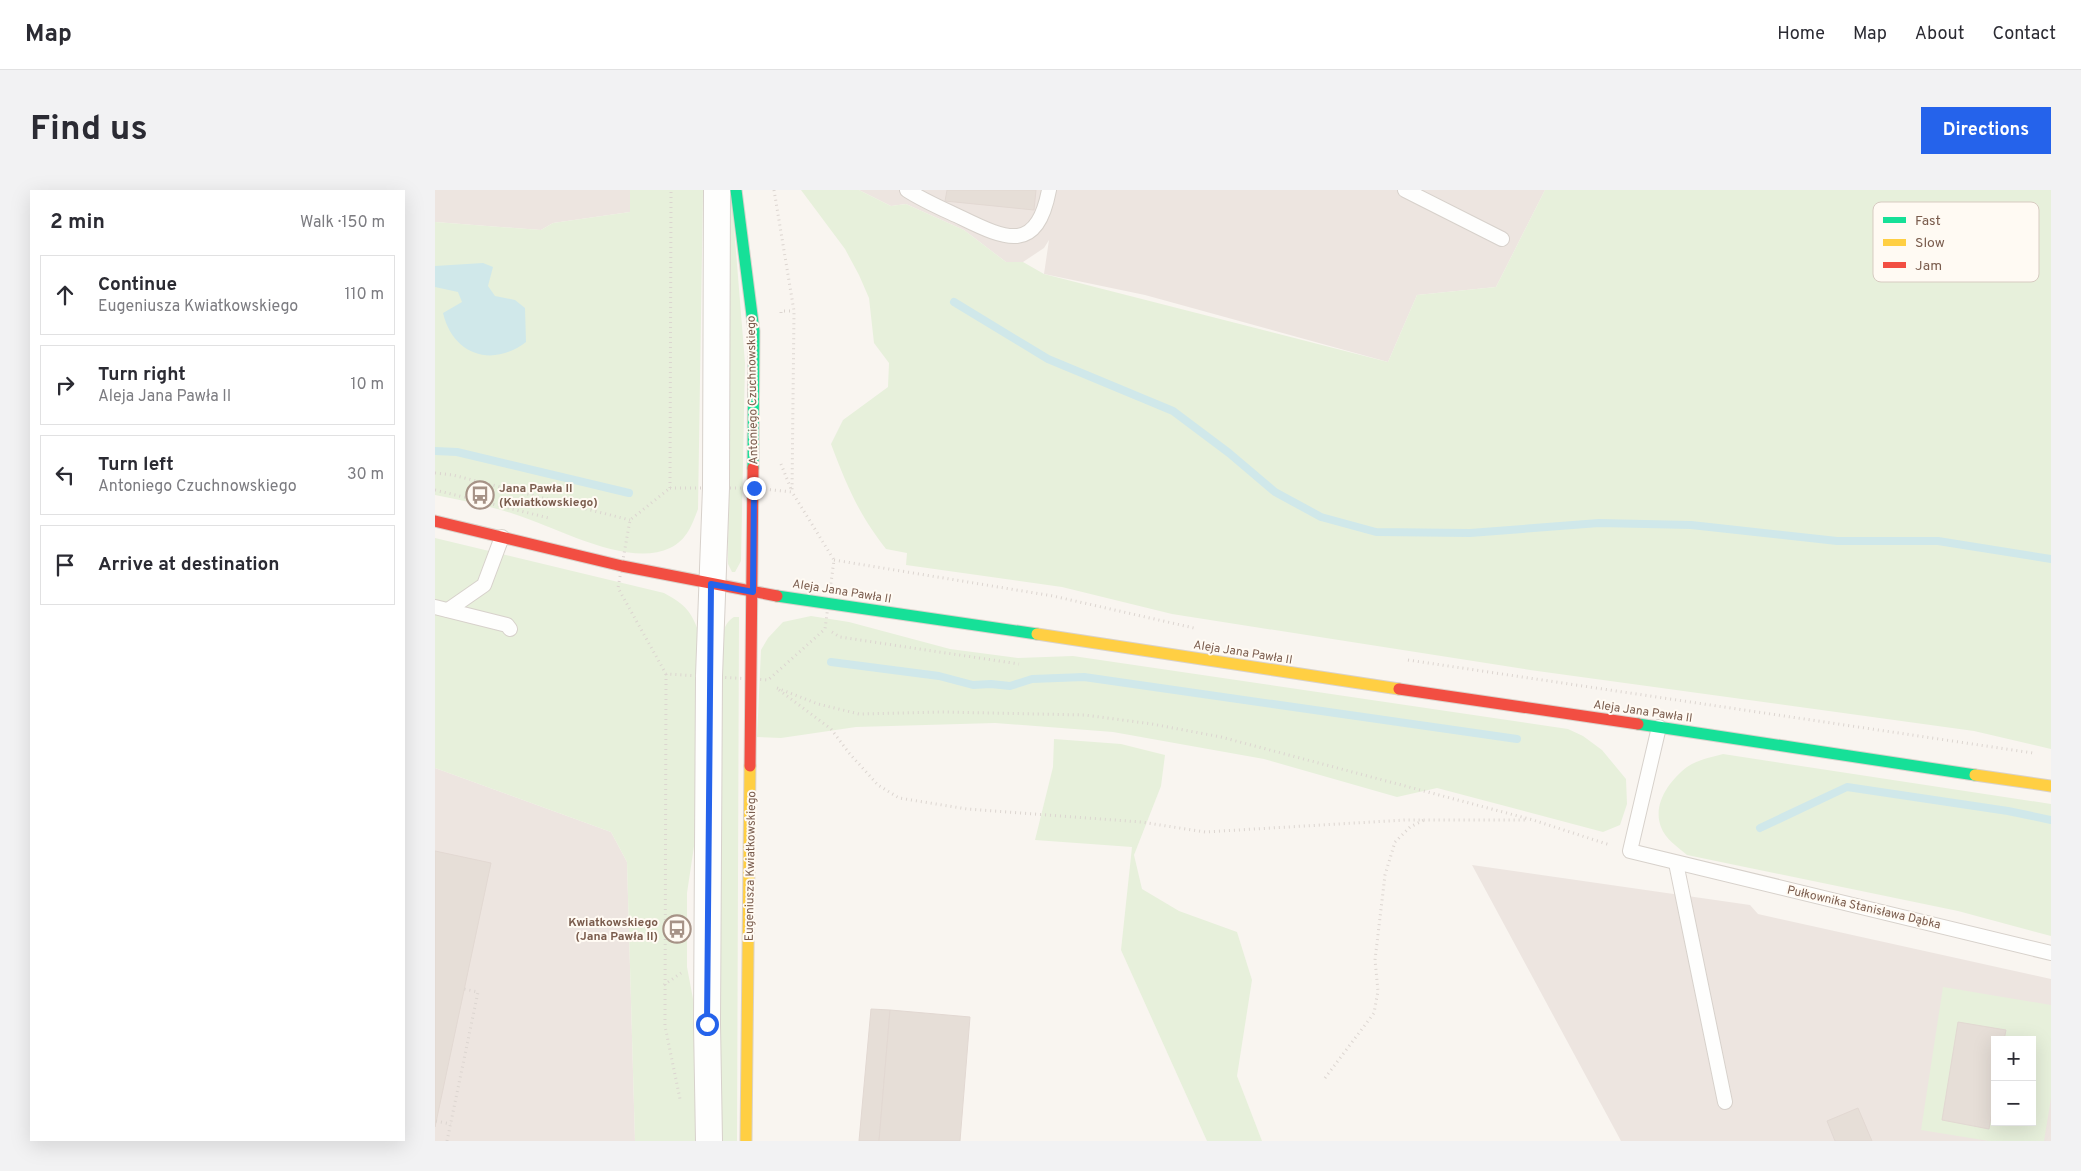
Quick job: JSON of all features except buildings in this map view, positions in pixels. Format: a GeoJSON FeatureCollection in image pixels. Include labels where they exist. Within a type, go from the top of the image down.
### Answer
{"type":"FeatureCollection","features":[{"type":"Feature","properties":{"kind":"street"},"geometry":{"type":"LineString","coordinates":[[709,1141],[707,1014],[711,584],[716,488],[717,190]]}},
{"type":"Feature","properties":{"kind":"street","name":"Antoniego Czuchnowskiego"},"geometry":{"type":"LineString","coordinates":[[736,190],[753,331],[753,592]]}},
{"type":"Feature","properties":{"kind":"street","name":"Aleja Jana Pawła II"},"geometry":{"type":"LineString","coordinates":[[435,521],[502,538],[753,592],[2051,786]]}},
{"type":"Feature","properties":{"kind":"street","name":"Eugeniusza Kwiatkowskiego"},"geometry":{"type":"LineString","coordinates":[[746,1141],[753,592]]}},
{"type":"Feature","properties":{"kind":"lane"},"geometry":{"type":"LineString","coordinates":[[907,190],[989,232],[1016,237],[1032,230],[1037,225],[1045,208],[1049,190]]}},
{"type":"Feature","properties":{"kind":"lane"},"geometry":{"type":"LineString","coordinates":[[1405,190],[1502,239]]}},
{"type":"Feature","properties":{"kind":"lane"},"geometry":{"type":"LineString","coordinates":[[441,608],[484,585],[502,538]]}},
{"type":"Feature","properties":{"kind":"lane"},"geometry":{"type":"LineString","coordinates":[[441,608],[507,625],[510,629]]}},
{"type":"Feature","properties":{"kind":"lane"},"geometry":{"type":"LineString","coordinates":[[1630,851],[1659,727]]}},
{"type":"Feature","properties":{"kind":"lane","name":"Pułkownika Stanisława Dąbka"},"geometry":{"type":"LineString","coordinates":[[1630,851],[2051,952]]}},
{"type":"Feature","properties":{"kind":"lane"},"geometry":{"type":"LineString","coordinates":[[1676,863],[1725,1102]]}},
{"type":"Feature","properties":{"kind":"path"},"geometry":{"type":"LineString","coordinates":[[671,190],[671,488]]}},
{"type":"Feature","properties":{"kind":"path"},"geometry":{"type":"LineString","coordinates":[[774,190],[795,311],[792,492]]}},
{"type":"Feature","properties":{"kind":"path"},"geometry":{"type":"LineString","coordinates":[[435,473],[453,475],[631,520]]}},
{"type":"Feature","properties":{"kind":"path"},"geometry":{"type":"LineString","coordinates":[[435,490],[551,518]]}},
{"type":"Feature","properties":{"kind":"path"},"geometry":{"type":"LineString","coordinates":[[618,534],[627,537]]}},
{"type":"Feature","properties":{"kind":"path"},"geometry":{"type":"LineString","coordinates":[[834,560],[1053,596],[1138,617],[1201,629]]}},
{"type":"Feature","properties":{"kind":"path"},"geometry":{"type":"LineString","coordinates":[[825,629],[840,637],[1019,664]]}},
{"type":"Feature","properties":{"kind":"path"},"geometry":{"type":"LineString","coordinates":[[1399,658],[2042,755]]}},
{"type":"Feature","properties":{"kind":"path"},"geometry":{"type":"LineString","coordinates":[[666,674],[665,1026],[680,1108]]}},
{"type":"Feature","properties":{"kind":"path"},"geometry":{"type":"LineString","coordinates":[[1533,820],[1427,819],[1205,832],[1141,822],[967,809],[899,798],[879,785],[849,753],[831,730],[774,687],[819,704],[859,714],[943,712],[1085,715],[1152,724],[1221,737],[1533,820],[1630,851]]}},
{"type":"Feature","properties":{"kind":"path"},"geometry":{"type":"LineString","coordinates":[[1325,1078],[1374,1013],[1378,991],[1375,960],[1385,875],[1395,842],[1410,828],[1427,819]]}},
{"type":"Feature","properties":{"kind":"path"},"geometry":{"type":"LineString","coordinates":[[447,1141],[478,992],[464,989]]}},
{"type":"Feature","properties":{"kind":"path"},"geometry":{"type":"LineString","coordinates":[[436,1121],[451,1124]]}},
{"type":"Feature","properties":{"kind":"shaded area"},"geometry":{"type":"Polygon","coordinates":[[[435,190],[630,190],[630,212],[553,223],[541,230],[435,222],[435,190]]]}},
{"type":"Feature","properties":{"kind":"shaded area"},"geometry":{"type":"Polygon","coordinates":[[[859,190],[1545,190],[1496,287],[1417,295],[1388,362],[1145,295],[1044,274],[1049,240],[1044,248],[1023,262],[1006,262],[964,230],[906,204],[891,206],[859,190]]]}},
{"type":"Feature","properties":{"kind":"shaded area"},"geometry":{"type":"Polygon","coordinates":[[[435,768],[611,832],[627,862],[635,1141],[435,1141],[435,768]]]}},
{"type":"Feature","properties":{"kind":"shaded area"},"geometry":{"type":"Polygon","coordinates":[[[1472,865],[1750,905],[1758,914],[2051,979],[2051,1141],[1621,1141],[1472,865]]]}},
{"type":"Feature","properties":{"kind":"green space"},"geometry":{"type":"Polygon","coordinates":[[[630,190],[703,190],[698,509],[691,526],[681,541],[670,548],[653,553],[614,550],[507,512],[435,495],[435,222],[541,230],[553,223],[630,212],[630,190]]]}},
{"type":"Feature","properties":{"kind":"green space"},"geometry":{"type":"Polygon","coordinates":[[[731,190],[745,363],[741,561],[735,572],[732,572],[728,564],[731,190]]]}},
{"type":"Feature","properties":{"kind":"green space"},"geometry":{"type":"Polygon","coordinates":[[[801,190],[859,190],[891,206],[906,204],[964,230],[1006,262],[1023,262],[1044,274],[1388,362],[1417,295],[1496,287],[1545,190],[2051,190],[2051,749],[1974,731],[1530,670],[1172,614],[1062,587],[906,565],[907,553],[886,549],[876,536],[848,486],[831,444],[843,420],[888,387],[889,363],[874,343],[869,298],[845,249],[801,190]]]}},
{"type":"Feature","properties":{"kind":"green space"},"geometry":{"type":"Polygon","coordinates":[[[435,538],[664,593],[683,605],[697,627],[700,635],[699,813],[687,893],[687,967],[696,1015],[699,1141],[635,1141],[627,862],[611,832],[435,768],[435,538]]]}},
{"type":"Feature","properties":{"kind":"green space"},"geometry":{"type":"Polygon","coordinates":[[[811,616],[849,622],[950,649],[1018,658],[1073,656],[1568,729],[1583,736],[1602,750],[1626,779],[1627,804],[1620,825],[1603,832],[1437,788],[1397,797],[1264,759],[1113,732],[995,723],[856,727],[781,738],[757,737],[761,650],[768,638],[783,622],[811,616]]]}},
{"type":"Feature","properties":{"kind":"green space"},"geometry":{"type":"Polygon","coordinates":[[[734,617],[739,617],[737,1141],[716,1141],[719,649],[725,627],[734,617]]]}},
{"type":"Feature","properties":{"kind":"green space"},"geometry":{"type":"Polygon","coordinates":[[[1054,739],[1121,744],[1165,755],[1161,786],[1134,855],[1142,889],[1179,911],[1237,932],[1252,980],[1237,1076],[1262,1141],[1207,1141],[1121,950],[1132,847],[1035,840],[1053,767],[1054,739]]]}},
{"type":"Feature","properties":{"kind":"green space"},"geometry":{"type":"Polygon","coordinates":[[[1723,754],[2051,804],[2051,936],[1958,911],[1687,855],[1672,843],[1661,827],[1659,810],[1661,801],[1669,786],[1687,767],[1723,754]]]}},
{"type":"Feature","properties":{"kind":"green space"},"geometry":{"type":"Polygon","coordinates":[[[1943,987],[2051,1005],[2051,1098],[2044,1141],[1989,1141],[1921,1130],[1943,987]]]}},
{"type":"Feature","properties":{"kind":"water"},"geometry":{"type":"Polygon","coordinates":[[[483,263],[493,267],[488,286],[495,296],[515,300],[525,308],[526,342],[513,350],[500,354],[487,355],[475,353],[455,339],[443,313],[462,302],[458,292],[435,287],[435,266],[483,263]]]}},
{"type":"Feature","properties":{"kind":"waterway"},"geometry":{"type":"LineString","coordinates":[[954,302],[1048,359],[1173,411],[1229,453],[1275,492],[1321,517],[1376,532],[1470,533],[1599,523],[1691,525],[1837,541],[1938,541],[2051,559]]}},
{"type":"Feature","properties":{"kind":"waterway"},"geometry":{"type":"LineString","coordinates":[[435,451],[457,452],[629,493]]}},
{"type":"Feature","properties":{"kind":"waterway"},"geometry":{"type":"LineString","coordinates":[[831,662],[939,676],[973,685],[1010,686],[1032,679],[1084,677],[1517,739]]}},
{"type":"Feature","properties":{"kind":"waterway"},"geometry":{"type":"LineString","coordinates":[[1760,828],[1847,787],[2008,811],[2051,820]]}},
{"type":"Feature","properties":{"kind":"traffic: fast"},"geometry":{"type":"LineString","coordinates":[[736,190],[754,331],[753,468]]}},
{"type":"Feature","properties":{"kind":"traffic: fast"},"geometry":{"type":"LineString","coordinates":[[777,596],[1037,634]]}},
{"type":"Feature","properties":{"kind":"traffic: fast"},"geometry":{"type":"LineString","coordinates":[[1638,724],[1975,775]]}},
{"type":"Feature","properties":{"kind":"traffic: slow"},"geometry":{"type":"LineString","coordinates":[[1037,634],[1399,689]]}},
{"type":"Feature","properties":{"kind":"traffic: slow"},"geometry":{"type":"LineString","coordinates":[[746,1141],[750,766]]}},
{"type":"Feature","properties":{"kind":"traffic: slow"},"geometry":{"type":"LineString","coordinates":[[1975,775],[2051,786]]}},
{"type":"Feature","properties":{"kind":"traffic: jam"},"geometry":{"type":"LineString","coordinates":[[750,766],[753,468]]}},
{"type":"Feature","properties":{"kind":"traffic: jam"},"geometry":{"type":"LineString","coordinates":[[435,521],[622,566],[777,596]]}},
{"type":"Feature","properties":{"kind":"traffic: jam"},"geometry":{"type":"LineString","coordinates":[[1399,689],[1638,724]]}},
{"type":"Feature","properties":{"kind":"place","name":"Jana Pawła II (Kwiatkowskiego)"},"geometry":{"type":"Point","coordinates":[480,495]}},
{"type":"Feature","properties":{"kind":"place","name":"Kwiatkowskiego (Jana Pawła II)"},"geometry":{"type":"Point","coordinates":[677,929]}},
{"type":"Feature","properties":{"kind":"route"},"geometry":{"type":"LineString","coordinates":[[707,1024],[711,584],[753,592],[754,488]]}}]}
